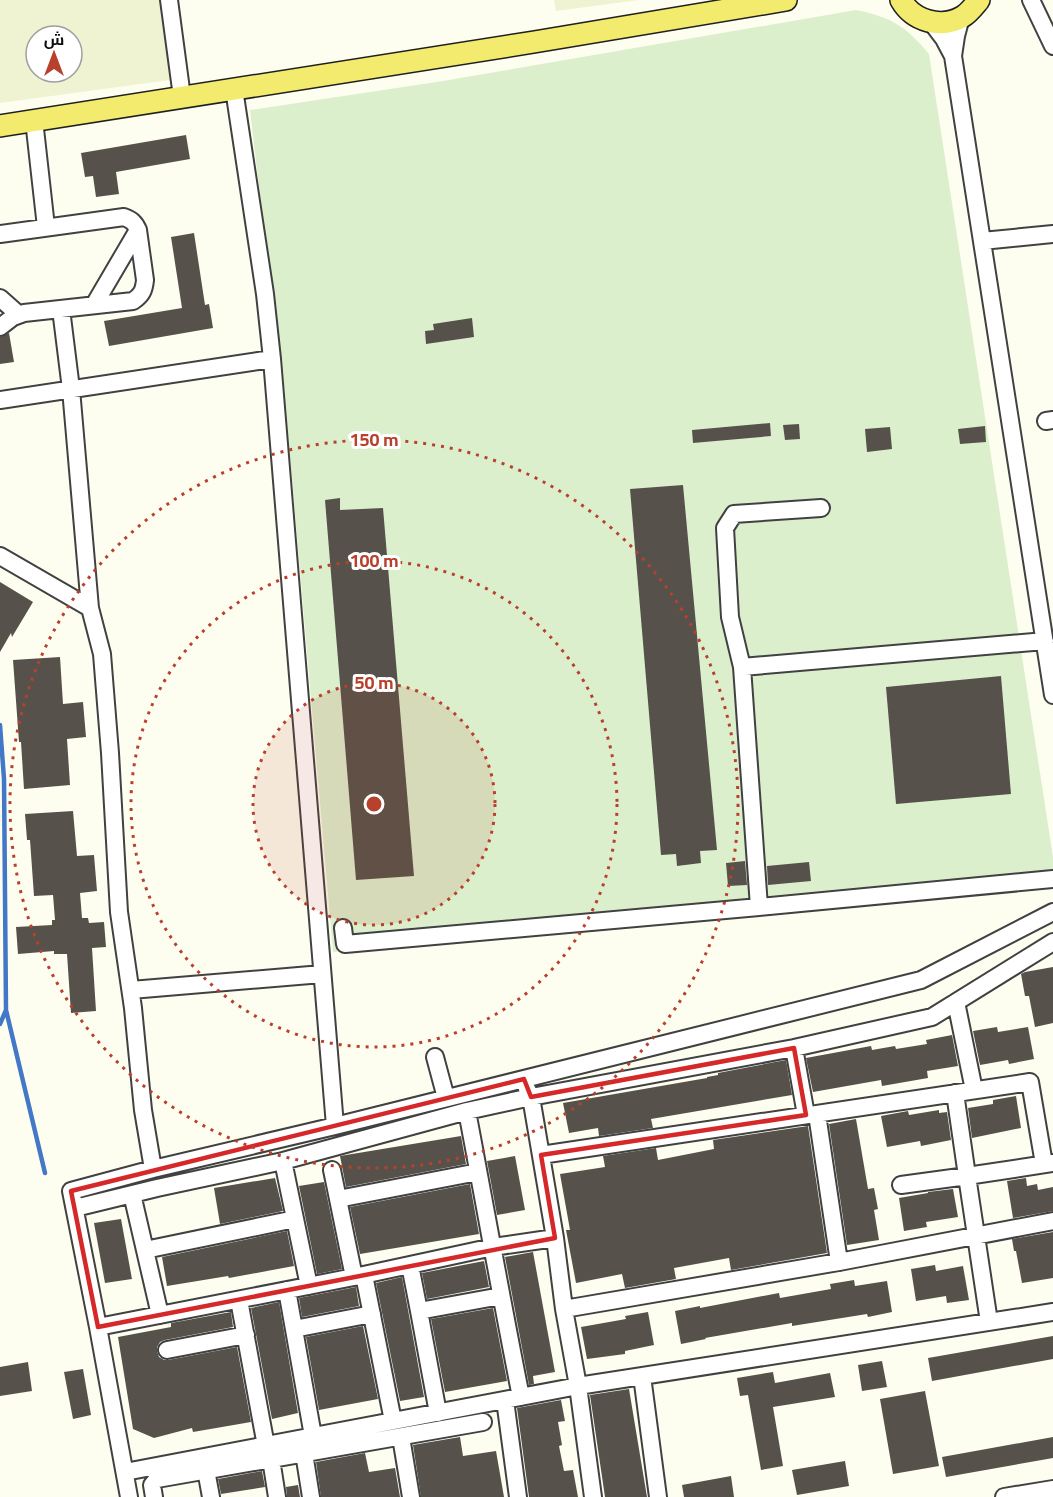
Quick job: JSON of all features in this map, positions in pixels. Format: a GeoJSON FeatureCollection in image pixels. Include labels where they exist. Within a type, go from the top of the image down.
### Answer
{"type":"FeatureCollection","features":[{"type":"Feature","properties":{"kind":"main road"},"geometry":{"type":"LineString","coordinates":[[0,126],[786,0]]}},
{"type":"Feature","properties":{"kind":"main road"},"geometry":{"type":"LineString","coordinates":[[898,2],[921,19],[931,22],[947,22],[961,17],[979,0]]}},
{"type":"Feature","properties":{"kind":"street"},"geometry":{"type":"LineString","coordinates":[[169,0],[182,97]]}},
{"type":"Feature","properties":{"kind":"street"},"geometry":{"type":"LineString","coordinates":[[1030,0],[1053,45]]}},
{"type":"Feature","properties":{"kind":"street"},"geometry":{"type":"LineString","coordinates":[[961,17],[953,57],[1053,695]]}},
{"type":"Feature","properties":{"kind":"street"},"geometry":{"type":"LineString","coordinates":[[931,22],[944,39],[953,57]]}},
{"type":"Feature","properties":{"kind":"street"},"geometry":{"type":"LineString","coordinates":[[234,89],[265,294],[272,359],[335,1126]]}},
{"type":"Feature","properties":{"kind":"street"},"geometry":{"type":"LineString","coordinates":[[34,120],[46,227]]}},
{"type":"Feature","properties":{"kind":"street"},"geometry":{"type":"LineString","coordinates":[[0,234],[124,217],[131,219],[138,230],[145,280],[144,289],[134,301],[18,314],[0,327]]}},
{"type":"Feature","properties":{"kind":"street"},"geometry":{"type":"LineString","coordinates":[[94,305],[138,230]]}},
{"type":"Feature","properties":{"kind":"street"},"geometry":{"type":"LineString","coordinates":[[982,241],[1053,234]]}},
{"type":"Feature","properties":{"kind":"street"},"geometry":{"type":"LineString","coordinates":[[0,298],[18,314]]}},
{"type":"Feature","properties":{"kind":"street"},"geometry":{"type":"LineString","coordinates":[[61,309],[71,388],[90,608],[102,654],[119,912],[131,990],[142,1110],[153,1169]]}},
{"type":"Feature","properties":{"kind":"street"},"geometry":{"type":"LineString","coordinates":[[0,400],[272,359]]}},
{"type":"Feature","properties":{"kind":"street"},"geometry":{"type":"LineString","coordinates":[[759,907],[742,667],[730,617],[725,528],[734,514],[821,508]]}},
{"type":"Feature","properties":{"kind":"street"},"geometry":{"type":"LineString","coordinates":[[0,556],[90,608]]}},
{"type":"Feature","properties":{"kind":"street"},"geometry":{"type":"LineString","coordinates":[[742,667],[1045,641]]}},
{"type":"Feature","properties":{"kind":"street"},"geometry":{"type":"LineString","coordinates":[[343,928],[345,944],[1053,879]]}},
{"type":"Feature","properties":{"kind":"street"},"geometry":{"type":"LineString","coordinates":[[129,1497],[71,1191],[921,980],[1053,912]]}},
{"type":"Feature","properties":{"kind":"street"},"geometry":{"type":"LineString","coordinates":[[75,1208],[283,1161],[467,1111],[794,1048],[932,1017],[1053,942]]}},
{"type":"Feature","properties":{"kind":"street"},"geometry":{"type":"LineString","coordinates":[[131,990],[322,974]]}},
{"type":"Feature","properties":{"kind":"street"},"geometry":{"type":"LineString","coordinates":[[956,1002],[974,1090]]}},
{"type":"Feature","properties":{"kind":"street"},"geometry":{"type":"LineString","coordinates":[[794,1048],[811,1115],[839,1262]]}},
{"type":"Feature","properties":{"kind":"street"},"geometry":{"type":"LineString","coordinates":[[435,1057],[446,1098]]}},
{"type":"Feature","properties":{"kind":"street"},"geometry":{"type":"LineString","coordinates":[[524,1079],[531,1097],[555,1238],[564,1309],[578,1386],[592,1497]]}},
{"type":"Feature","properties":{"kind":"street"},"geometry":{"type":"LineString","coordinates":[[541,1155],[1030,1082],[1049,1164],[901,1185]]}},
{"type":"Feature","properties":{"kind":"street"},"geometry":{"type":"LineString","coordinates":[[955,1093],[989,1322]]}},
{"type":"Feature","properties":{"kind":"street"},"geometry":{"type":"LineString","coordinates":[[467,1111],[501,1296],[513,1399],[518,1497]]}},
{"type":"Feature","properties":{"kind":"street"},"geometry":{"type":"LineString","coordinates":[[283,1161],[309,1286]]}},
{"type":"Feature","properties":{"kind":"street"},"geometry":{"type":"LineString","coordinates":[[332,1170],[359,1276],[372,1314],[393,1421]]}},
{"type":"Feature","properties":{"kind":"street"},"geometry":{"type":"LineString","coordinates":[[338,1199],[478,1172]]}},
{"type":"Feature","properties":{"kind":"street"},"geometry":{"type":"LineString","coordinates":[[132,1194],[160,1315]]}},
{"type":"Feature","properties":{"kind":"street"},"geometry":{"type":"LineString","coordinates":[[145,1250],[295,1219]]}},
{"type":"Feature","properties":{"kind":"street"},"geometry":{"type":"LineString","coordinates":[[564,1309],[839,1262],[1053,1221]]}},
{"type":"Feature","properties":{"kind":"street"},"geometry":{"type":"LineString","coordinates":[[98,1327],[359,1276],[493,1247],[555,1238]]}},
{"type":"Feature","properties":{"kind":"street"},"geometry":{"type":"LineString","coordinates":[[410,1265],[438,1413]]}},
{"type":"Feature","properties":{"kind":"street"},"geometry":{"type":"LineString","coordinates":[[287,1290],[313,1436]]}},
{"type":"Feature","properties":{"kind":"street"},"geometry":{"type":"LineString","coordinates":[[419,1311],[501,1296]]}},
{"type":"Feature","properties":{"kind":"street"},"geometry":{"type":"LineString","coordinates":[[239,1300],[278,1497]]}},
{"type":"Feature","properties":{"kind":"street"},"geometry":{"type":"LineString","coordinates":[[154,1497],[152,1485],[157,1479],[207,1470],[313,1436],[578,1386],[1053,1312]]}},
{"type":"Feature","properties":{"kind":"street"},"geometry":{"type":"LineString","coordinates":[[294,1329],[372,1314]]}},
{"type":"Feature","properties":{"kind":"street"},"geometry":{"type":"LineString","coordinates":[[167,1350],[246,1335]]}},
{"type":"Feature","properties":{"kind":"street"},"geometry":{"type":"LineString","coordinates":[[642,1376],[658,1497]]}},
{"type":"Feature","properties":{"kind":"street"},"geometry":{"type":"LineString","coordinates":[[125,1472],[268,1452],[304,1453],[483,1422]]}},
{"type":"Feature","properties":{"kind":"street"},"geometry":{"type":"LineString","coordinates":[[401,1437],[411,1497]]}},
{"type":"Feature","properties":{"kind":"street"},"geometry":{"type":"LineString","coordinates":[[304,1453],[311,1497]]}},
{"type":"Feature","properties":{"kind":"street"},"geometry":{"type":"LineString","coordinates":[[207,1470],[211,1497]]}},
{"type":"Feature","properties":{"kind":"street"},"geometry":{"type":"LineString","coordinates":[[1004,1497],[1053,1489]]}},
{"type":"Feature","properties":{"kind":"highlighted area"},"geometry":{"type":"Polygon","coordinates":[[[794,1048],[806,1115],[541,1155],[555,1238],[98,1327],[71,1191],[524,1079],[531,1097],[794,1048]]]}},
{"type":"Feature","properties":{"kind":"green space"},"geometry":{"type":"Polygon","coordinates":[[[0,0],[163,0],[170,80],[0,103],[0,0]]]}},
{"type":"Feature","properties":{"kind":"green space"},"geometry":{"type":"Polygon","coordinates":[[[554,0],[639,0],[556,11],[554,0]]]}},
{"type":"Feature","properties":{"kind":"green space"},"geometry":{"type":"Polygon","coordinates":[[[856,10],[897,24],[913,36],[929,54],[1053,857],[1053,884],[683,922],[333,952],[289,445],[250,110],[443,81],[856,10]]]}},
{"type":"Feature","properties":{"kind":"building"},"geometry":{"type":"Polygon","coordinates":[[[186,135],[190,159],[116,172],[119,194],[96,197],[93,176],[85,177],[81,153],[186,135]]]}},
{"type":"Feature","properties":{"kind":"building"},"geometry":{"type":"Polygon","coordinates":[[[194,233],[205,305],[209,304],[213,328],[109,346],[104,321],[182,308],[171,237],[194,233]]]}},
{"type":"Feature","properties":{"kind":"building"},"geometry":{"type":"Polygon","coordinates":[[[472,318],[474,337],[426,344],[425,331],[434,330],[433,324],[472,318]]]}},
{"type":"Feature","properties":{"kind":"building"},"geometry":{"type":"Polygon","coordinates":[[[9,333],[14,362],[0,364],[0,337],[9,333]]]}},
{"type":"Feature","properties":{"kind":"building"},"geometry":{"type":"Polygon","coordinates":[[[770,423],[771,436],[693,443],[692,430],[770,423]]]}},
{"type":"Feature","properties":{"kind":"building"},"geometry":{"type":"Polygon","coordinates":[[[799,424],[800,439],[785,440],[783,425],[799,424]]]}},
{"type":"Feature","properties":{"kind":"building"},"geometry":{"type":"Polygon","coordinates":[[[985,426],[986,442],[960,444],[958,429],[985,426]]]}},
{"type":"Feature","properties":{"kind":"building"},"geometry":{"type":"Polygon","coordinates":[[[890,427],[892,449],[867,452],[865,429],[890,427]]]}},
{"type":"Feature","properties":{"kind":"building"},"geometry":{"type":"Polygon","coordinates":[[[683,485],[717,850],[700,851],[701,863],[677,866],[676,854],[661,855],[630,489],[683,485]]]}},
{"type":"Feature","properties":{"kind":"building"},"geometry":{"type":"Polygon","coordinates":[[[340,498],[340,510],[383,508],[414,876],[356,880],[325,500],[340,498]]]}},
{"type":"Feature","properties":{"kind":"building"},"geometry":{"type":"Polygon","coordinates":[[[0,582],[33,602],[0,652],[0,582]]]}},
{"type":"Feature","properties":{"kind":"building"},"geometry":{"type":"Polygon","coordinates":[[[60,657],[63,704],[83,702],[86,737],[67,739],[70,785],[24,789],[13,660],[60,657]]]}},
{"type":"Feature","properties":{"kind":"building"},"geometry":{"type":"Polygon","coordinates":[[[1001,676],[1011,794],[896,804],[886,687],[1001,676]]]}},
{"type":"Feature","properties":{"kind":"building"},"geometry":{"type":"Polygon","coordinates":[[[73,811],[77,856],[94,855],[97,891],[80,893],[82,918],[88,918],[89,923],[104,922],[106,947],[92,948],[96,1011],[71,1013],[67,954],[54,954],[54,951],[18,954],[16,927],[52,925],[52,920],[55,920],[53,895],[34,896],[30,840],[27,840],[25,814],[73,811]]]}},
{"type":"Feature","properties":{"kind":"building"},"geometry":{"type":"Polygon","coordinates":[[[745,861],[747,885],[728,886],[726,863],[745,861]]]}},
{"type":"Feature","properties":{"kind":"building"},"geometry":{"type":"Polygon","coordinates":[[[809,862],[811,881],[768,885],[767,866],[809,862]]]}},
{"type":"Feature","properties":{"kind":"building"},"geometry":{"type":"Polygon","coordinates":[[[1053,967],[1053,1023],[1035,1027],[1029,996],[1025,996],[1021,974],[1053,967]]]}},
{"type":"Feature","properties":{"kind":"building"},"geometry":{"type":"Polygon","coordinates":[[[997,1027],[998,1032],[1028,1027],[1034,1059],[1009,1064],[1008,1060],[980,1065],[973,1031],[997,1027]]]}},
{"type":"Feature","properties":{"kind":"building"},"geometry":{"type":"Polygon","coordinates":[[[952,1035],[958,1066],[927,1071],[928,1078],[882,1086],[881,1080],[813,1092],[806,1058],[871,1046],[872,1050],[895,1046],[896,1049],[927,1044],[926,1040],[952,1035]]]}},
{"type":"Feature","properties":{"kind":"building"},"geometry":{"type":"Polygon","coordinates":[[[786,1060],[792,1095],[651,1119],[653,1128],[599,1136],[598,1128],[569,1133],[563,1103],[707,1078],[718,1075],[718,1073],[786,1060]]]}},
{"type":"Feature","properties":{"kind":"building"},"geometry":{"type":"Polygon","coordinates":[[[1016,1096],[1021,1128],[972,1138],[968,1108],[993,1104],[993,1100],[1016,1096]]]}},
{"type":"Feature","properties":{"kind":"building"},"geometry":{"type":"Polygon","coordinates":[[[939,1110],[939,1113],[947,1112],[951,1140],[921,1146],[920,1141],[887,1147],[881,1116],[908,1111],[909,1115],[939,1110]]]}},
{"type":"Feature","properties":{"kind":"building"},"geometry":{"type":"Polygon","coordinates":[[[856,1119],[868,1189],[874,1188],[878,1209],[874,1210],[879,1240],[847,1245],[829,1124],[856,1119]]]}},
{"type":"Feature","properties":{"kind":"building"},"geometry":{"type":"Polygon","coordinates":[[[808,1126],[827,1253],[731,1270],[729,1258],[674,1268],[676,1279],[625,1288],[622,1274],[576,1283],[566,1230],[570,1230],[560,1174],[605,1167],[603,1156],[656,1148],[658,1160],[714,1149],[713,1140],[808,1126]]]}},
{"type":"Feature","properties":{"kind":"building"},"geometry":{"type":"Polygon","coordinates":[[[461,1136],[466,1164],[346,1187],[340,1156],[461,1136]]]}},
{"type":"Feature","properties":{"kind":"building"},"geometry":{"type":"Polygon","coordinates":[[[515,1156],[525,1210],[497,1215],[487,1161],[515,1156]]]}},
{"type":"Feature","properties":{"kind":"building"},"geometry":{"type":"Polygon","coordinates":[[[275,1178],[283,1211],[220,1224],[214,1188],[275,1178]]]}},
{"type":"Feature","properties":{"kind":"building"},"geometry":{"type":"Polygon","coordinates":[[[1026,1178],[1027,1186],[1037,1184],[1038,1190],[1053,1187],[1053,1211],[1013,1218],[1007,1181],[1026,1178]]]}},
{"type":"Feature","properties":{"kind":"building"},"geometry":{"type":"Polygon","coordinates":[[[324,1182],[342,1269],[317,1274],[299,1186],[324,1182]]]}},
{"type":"Feature","properties":{"kind":"building"},"geometry":{"type":"Polygon","coordinates":[[[470,1184],[479,1234],[360,1254],[350,1207],[470,1184]]]}},
{"type":"Feature","properties":{"kind":"building"},"geometry":{"type":"Polygon","coordinates":[[[953,1189],[958,1217],[926,1222],[927,1227],[904,1231],[899,1198],[953,1189]]]}},
{"type":"Feature","properties":{"kind":"building"},"geometry":{"type":"Polygon","coordinates":[[[121,1219],[132,1279],[105,1283],[94,1223],[121,1219]]]}},
{"type":"Feature","properties":{"kind":"building"},"geometry":{"type":"Polygon","coordinates":[[[287,1231],[294,1266],[167,1286],[162,1257],[287,1231]]]}},
{"type":"Feature","properties":{"kind":"building"},"geometry":{"type":"Polygon","coordinates":[[[1053,1232],[1053,1278],[1022,1283],[1012,1239],[1053,1232]]]}},
{"type":"Feature","properties":{"kind":"building"},"geometry":{"type":"Polygon","coordinates":[[[533,1252],[555,1372],[533,1376],[534,1384],[529,1385],[505,1257],[533,1252]]]}},
{"type":"Feature","properties":{"kind":"building"},"geometry":{"type":"Polygon","coordinates":[[[484,1261],[489,1287],[427,1299],[422,1273],[484,1261]]]}},
{"type":"Feature","properties":{"kind":"building"},"geometry":{"type":"Polygon","coordinates":[[[935,1265],[936,1271],[963,1266],[969,1300],[947,1303],[946,1296],[916,1301],[911,1269],[935,1265]]]}},
{"type":"Feature","properties":{"kind":"building"},"geometry":{"type":"Polygon","coordinates":[[[402,1277],[424,1397],[400,1401],[376,1283],[402,1277]]]}},
{"type":"Feature","properties":{"kind":"building"},"geometry":{"type":"Polygon","coordinates":[[[854,1280],[855,1286],[887,1281],[892,1312],[792,1326],[792,1323],[681,1344],[675,1311],[779,1293],[780,1298],[831,1289],[830,1284],[854,1280]]]}},
{"type":"Feature","properties":{"kind":"building"},"geometry":{"type":"Polygon","coordinates":[[[356,1287],[359,1306],[302,1317],[299,1298],[356,1287]]]}},
{"type":"Feature","properties":{"kind":"building"},"geometry":{"type":"Polygon","coordinates":[[[279,1302],[298,1413],[272,1419],[251,1308],[279,1302]]]}},
{"type":"Feature","properties":{"kind":"building"},"geometry":{"type":"Polygon","coordinates":[[[493,1308],[507,1381],[445,1392],[431,1319],[493,1308]]]}},
{"type":"Feature","properties":{"kind":"building"},"geometry":{"type":"Polygon","coordinates":[[[231,1312],[233,1327],[165,1340],[160,1342],[157,1351],[159,1357],[168,1360],[237,1347],[251,1422],[193,1432],[192,1428],[154,1438],[133,1429],[118,1337],[171,1327],[171,1323],[231,1312]]]}},
{"type":"Feature","properties":{"kind":"building"},"geometry":{"type":"Polygon","coordinates":[[[648,1312],[654,1345],[625,1351],[625,1354],[587,1359],[581,1327],[626,1319],[625,1316],[648,1312]]]}},
{"type":"Feature","properties":{"kind":"building"},"geometry":{"type":"Polygon","coordinates":[[[363,1326],[378,1399],[319,1410],[306,1337],[363,1326]]]}},
{"type":"Feature","properties":{"kind":"building"},"geometry":{"type":"Polygon","coordinates":[[[1053,1336],[1053,1359],[932,1381],[928,1358],[1053,1336]]]}},
{"type":"Feature","properties":{"kind":"building"},"geometry":{"type":"Polygon","coordinates":[[[882,1361],[887,1387],[862,1391],[858,1365],[882,1361]]]}},
{"type":"Feature","properties":{"kind":"building"},"geometry":{"type":"Polygon","coordinates":[[[28,1362],[32,1391],[0,1396],[0,1367],[28,1362]]]}},
{"type":"Feature","properties":{"kind":"building"},"geometry":{"type":"Polygon","coordinates":[[[83,1369],[91,1415],[73,1419],[64,1372],[83,1369]]]}},
{"type":"Feature","properties":{"kind":"building"},"geometry":{"type":"Polygon","coordinates":[[[773,1372],[775,1383],[830,1373],[835,1397],[773,1407],[783,1466],[761,1470],[748,1395],[740,1396],[737,1378],[773,1372]]]}},
{"type":"Feature","properties":{"kind":"building"},"geometry":{"type":"Polygon","coordinates":[[[629,1389],[647,1497],[605,1497],[590,1395],[629,1389]]]}},
{"type":"Feature","properties":{"kind":"building"},"geometry":{"type":"Polygon","coordinates":[[[925,1391],[939,1466],[893,1474],[880,1399],[925,1391]]]}},
{"type":"Feature","properties":{"kind":"building"},"geometry":{"type":"Polygon","coordinates":[[[561,1400],[565,1421],[558,1422],[562,1445],[559,1446],[564,1471],[573,1470],[578,1497],[529,1497],[517,1408],[561,1400]]]}},
{"type":"Feature","properties":{"kind":"building"},"geometry":{"type":"Polygon","coordinates":[[[460,1437],[463,1456],[496,1451],[504,1497],[421,1497],[413,1445],[460,1437]]]}},
{"type":"Feature","properties":{"kind":"building"},"geometry":{"type":"Polygon","coordinates":[[[1053,1437],[1053,1458],[946,1477],[942,1457],[1053,1437]]]}},
{"type":"Feature","properties":{"kind":"building"},"geometry":{"type":"Polygon","coordinates":[[[365,1453],[369,1472],[395,1468],[400,1497],[321,1497],[316,1462],[365,1453]]]}},
{"type":"Feature","properties":{"kind":"building"},"geometry":{"type":"Polygon","coordinates":[[[845,1461],[849,1486],[797,1495],[792,1470],[845,1461]]]}},
{"type":"Feature","properties":{"kind":"building"},"geometry":{"type":"Polygon","coordinates":[[[262,1471],[265,1487],[221,1494],[218,1479],[262,1471]]]}},
{"type":"Feature","properties":{"kind":"building"},"geometry":{"type":"Polygon","coordinates":[[[731,1476],[734,1497],[684,1497],[682,1485],[731,1476]]]}},
{"type":"Feature","properties":{"kind":"building"},"geometry":{"type":"Polygon","coordinates":[[[298,1485],[300,1497],[287,1497],[286,1487],[298,1485]]]}},
{"type":"Feature","properties":{"kind":"waterway"},"geometry":{"type":"LineString","coordinates":[[0,725],[4,779],[6,1010],[0,1024]]}},
{"type":"Feature","properties":{"kind":"waterway"},"geometry":{"type":"LineString","coordinates":[[6,1010],[45,1173]]}}]}
